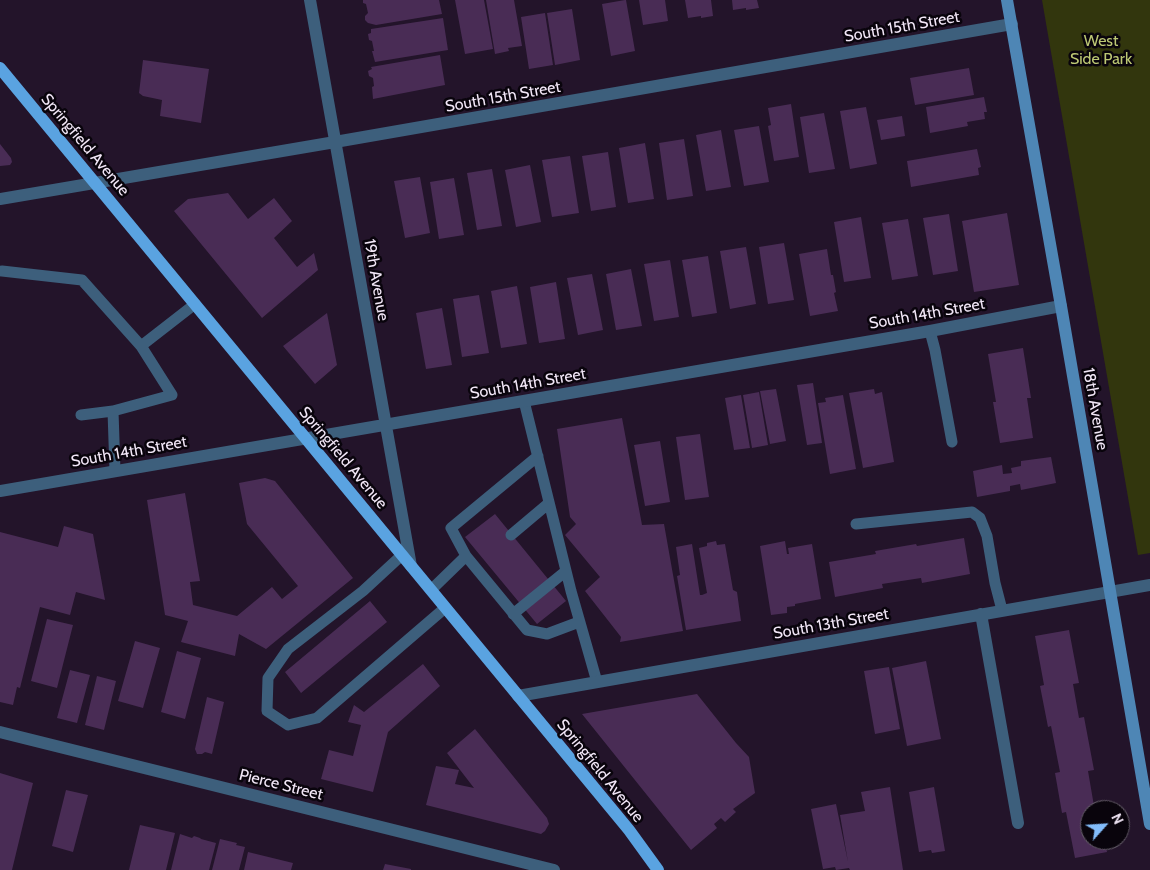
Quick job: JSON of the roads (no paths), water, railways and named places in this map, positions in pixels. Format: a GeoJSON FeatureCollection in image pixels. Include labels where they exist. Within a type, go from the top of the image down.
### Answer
{"type":"FeatureCollection","features":[{"type":"Feature","properties":{"kind":"main road","name":"18th Avenue"},"geometry":{"type":"LineString","coordinates":[[1008,0],[1150,824]]}},
{"type":"Feature","properties":{"kind":"main road","name":"Springfield Avenue"},"geometry":{"type":"LineString","coordinates":[[0,68],[629,830],[658,870]]}},
{"type":"Feature","properties":{"kind":"street","name":"19th Avenue"},"geometry":{"type":"LineString","coordinates":[[310,0],[411,566]]}},
{"type":"Feature","properties":{"kind":"street","name":"South 15th Street"},"geometry":{"type":"LineString","coordinates":[[0,199],[1012,24]]}},
{"type":"Feature","properties":{"kind":"street","name":"South 14th Street"},"geometry":{"type":"LineString","coordinates":[[0,491],[930,331],[1061,306]]}},
{"type":"Feature","properties":{"kind":"street","name":"South 13th Street"},"geometry":{"type":"LineString","coordinates":[[518,696],[1150,585]]}},
{"type":"Feature","properties":{"kind":"street"},"geometry":{"type":"LineString","coordinates":[[981,614],[1018,822]]}},
{"type":"Feature","properties":{"kind":"street","name":"Pierce Street"},"geometry":{"type":"LineString","coordinates":[[0,732],[554,870]]}},
{"type":"Feature","properties":{"kind":"lane"},"geometry":{"type":"LineString","coordinates":[[2,270],[82,280],[141,346],[172,395],[112,412],[80,415]]}},
{"type":"Feature","properties":{"kind":"lane"},"geometry":{"type":"LineString","coordinates":[[141,346],[195,304]]}},
{"type":"Feature","properties":{"kind":"lane"},"geometry":{"type":"LineString","coordinates":[[930,331],[952,442]]}},
{"type":"Feature","properties":{"kind":"lane"},"geometry":{"type":"LineString","coordinates":[[524,401],[566,571],[597,682]]}},
{"type":"Feature","properties":{"kind":"lane"},"geometry":{"type":"LineString","coordinates":[[112,412],[115,471]]}},
{"type":"Feature","properties":{"kind":"lane"},"geometry":{"type":"LineString","coordinates":[[538,456],[451,528],[466,556],[479,562],[527,630],[547,634],[580,622]]}},
{"type":"Feature","properties":{"kind":"lane"},"geometry":{"type":"LineString","coordinates":[[512,535],[549,503]]}},
{"type":"Feature","properties":{"kind":"lane"},"geometry":{"type":"LineString","coordinates":[[856,524],[972,512],[980,518],[988,536],[995,583],[1002,610]]}},
{"type":"Feature","properties":{"kind":"lane"},"geometry":{"type":"LineString","coordinates":[[402,555],[365,590],[288,649],[268,678],[268,711],[288,726],[317,718],[445,608]]}},
{"type":"Feature","properties":{"kind":"lane"},"geometry":{"type":"LineString","coordinates":[[431,590],[466,556]]}},
{"type":"Feature","properties":{"kind":"lane"},"geometry":{"type":"LineString","coordinates":[[514,614],[566,571]]}},
{"type":"Feature","properties":{"kind":"park label","name":"West Side Park"},"geometry":{"type":"Point","coordinates":[1101,50]}}]}
